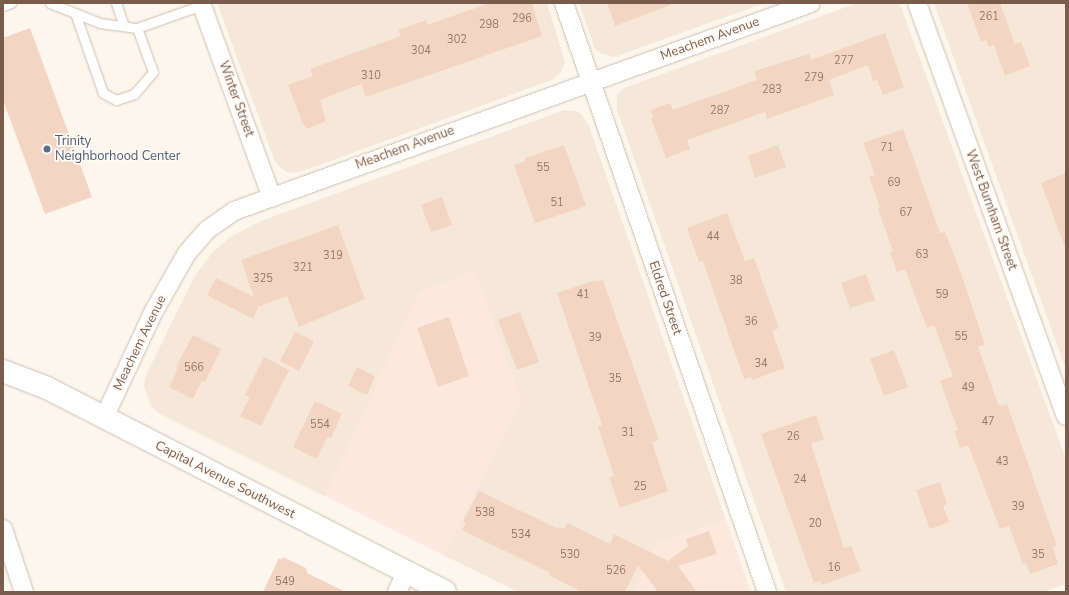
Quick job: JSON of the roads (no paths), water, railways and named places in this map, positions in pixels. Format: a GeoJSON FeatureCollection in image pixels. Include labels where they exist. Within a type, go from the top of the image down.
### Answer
{"type":"FeatureCollection","features":[{"type":"Feature","properties":{"kind":"main road","name":"Capital Avenue Southwest"},"geometry":{"type":"LineString","coordinates":[[3,371],[47,388],[104,418],[402,583],[445,592]]}},
{"type":"Feature","properties":{"kind":"street","name":"Eldred Street"},"geometry":{"type":"LineString","coordinates":[[564,3],[590,83],[767,592]]}},
{"type":"Feature","properties":{"kind":"street","name":"Meachem Avenue"},"geometry":{"type":"LineString","coordinates":[[104,418],[154,311],[187,253],[196,240],[220,220],[245,205],[590,83],[810,3]]}},
{"type":"Feature","properties":{"kind":"street","name":"West Burnham Street"},"geometry":{"type":"LineString","coordinates":[[917,3],[1066,416]]}},
{"type":"Feature","properties":{"kind":"street","name":"Winter Street"},"geometry":{"type":"LineString","coordinates":[[201,4],[271,195]]}},
{"type":"Feature","properties":{"kind":"street"},"geometry":{"type":"LineString","coordinates":[[3,530],[24,592]]}},
{"type":"Feature","properties":{"kind":"lane"},"geometry":{"type":"LineString","coordinates":[[3,6],[11,3]]}},
{"type":"Feature","properties":{"kind":"lane"},"geometry":{"type":"LineString","coordinates":[[50,3],[100,23],[137,28],[201,4]]}},
{"type":"Feature","properties":{"kind":"lane"},"geometry":{"type":"LineString","coordinates":[[116,3],[124,26]]}},
{"type":"Feature","properties":{"kind":"lane"},"geometry":{"type":"LineString","coordinates":[[75,13],[104,93],[116,100],[134,94],[153,72],[137,28]]}},
{"type":"Feature","properties":{"kind":"place","name":"Trinity Neighborhood Center"},"geometry":{"type":"Point","coordinates":[47,149]}}]}
